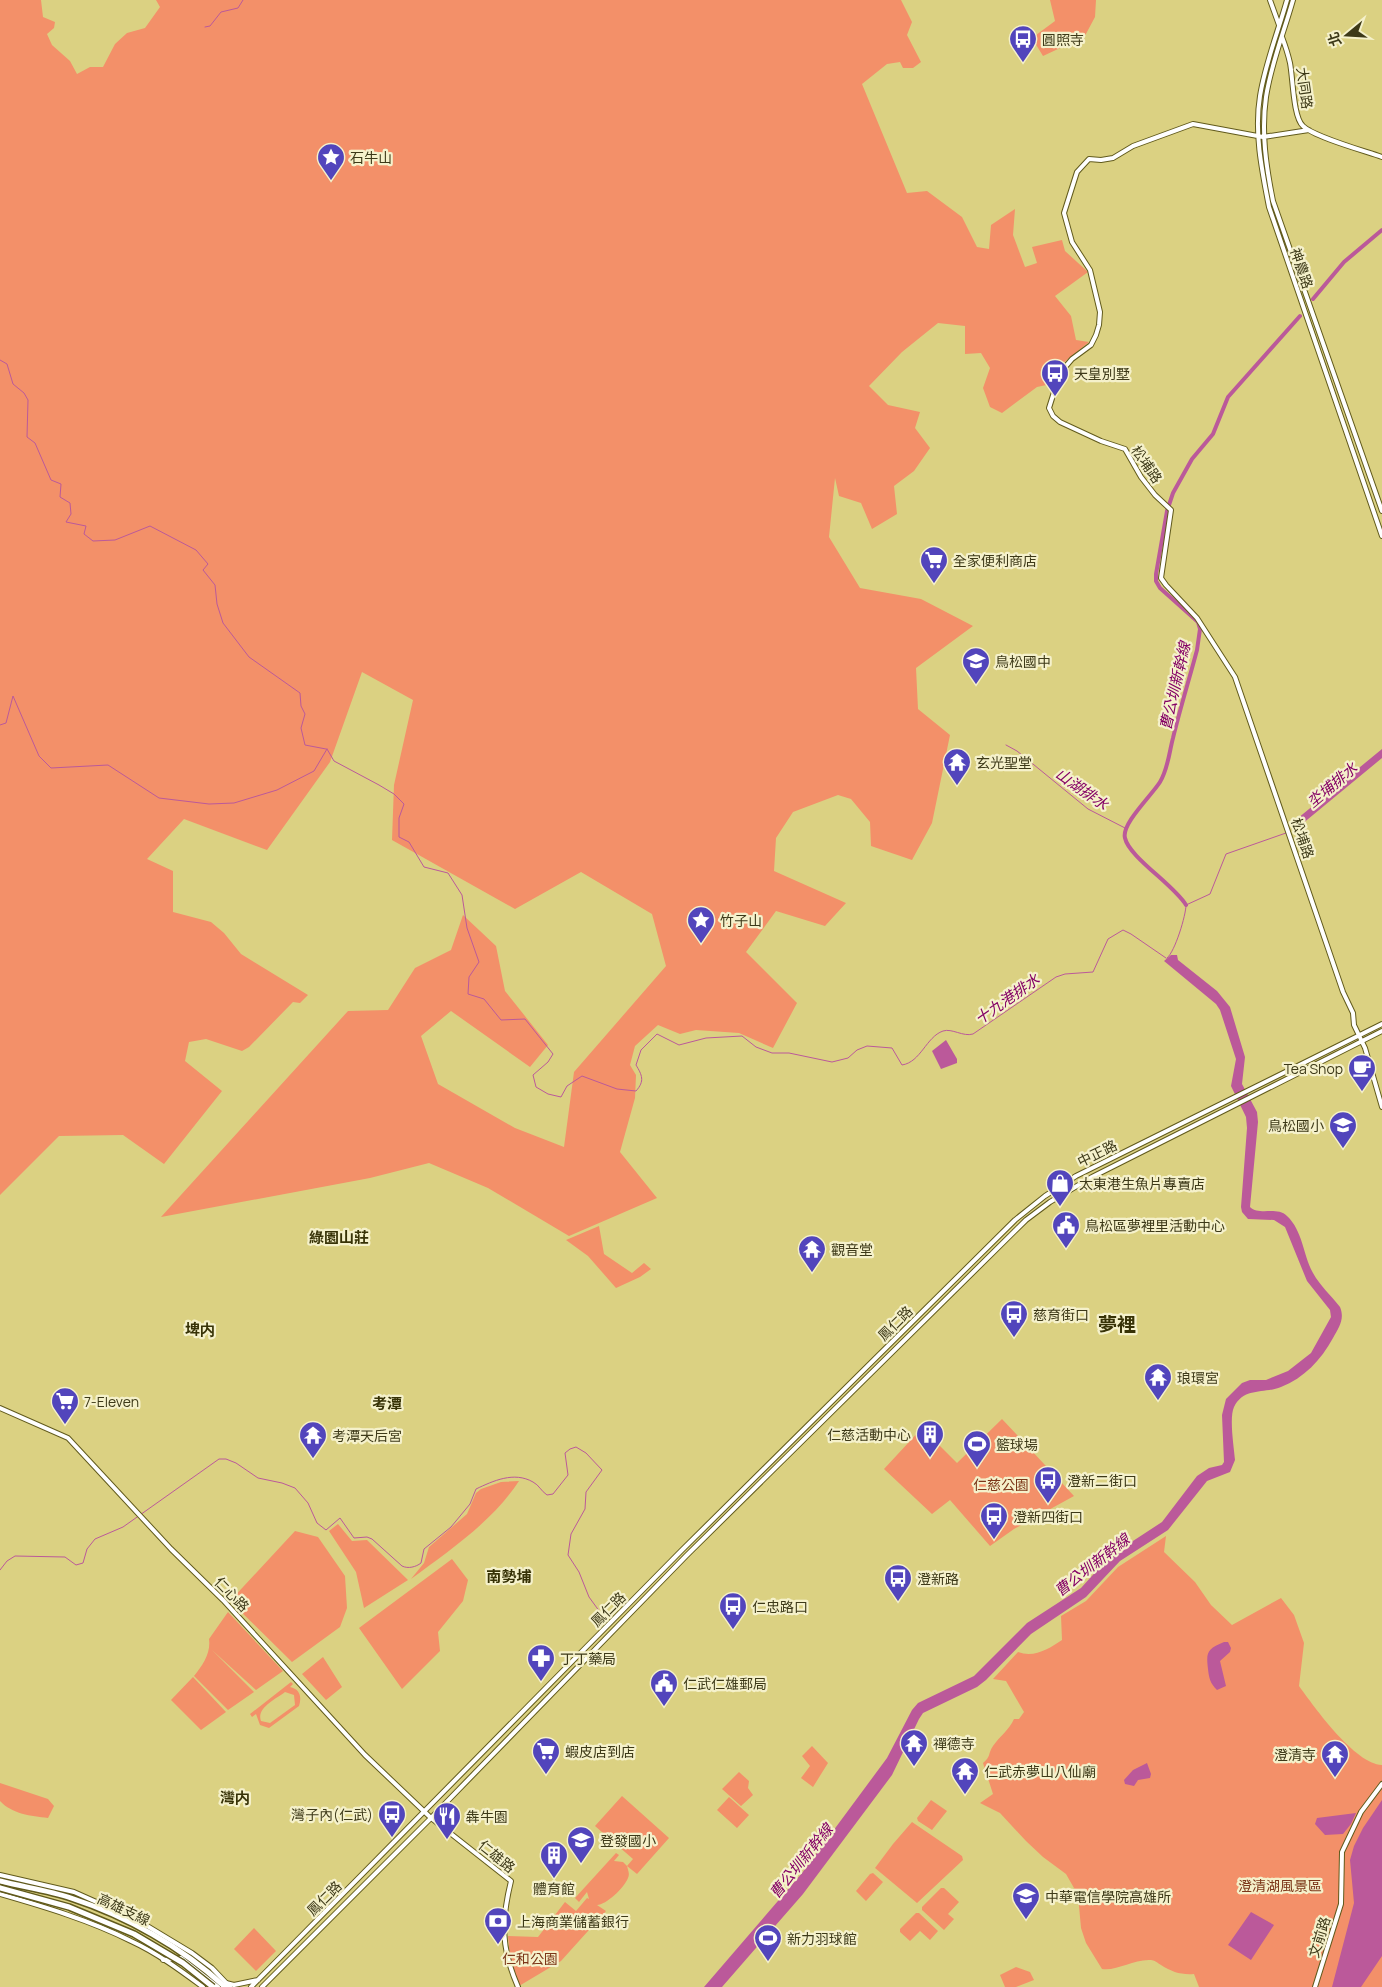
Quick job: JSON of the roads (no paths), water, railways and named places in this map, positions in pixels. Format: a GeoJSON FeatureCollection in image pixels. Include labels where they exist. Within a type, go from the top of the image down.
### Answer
{"type":"FeatureCollection","features":[{"type":"Feature","properties":{"kind":"highway","name":"高雄支線"},"geometry":{"type":"LineString","coordinates":[[0,1881],[70,1898],[136,1925],[189,1958],[227,1986]]}},
{"type":"Feature","properties":{"kind":"highway","name":"高雄支線"},"geometry":{"type":"LineString","coordinates":[[0,1888],[69,1907],[134,1934],[183,1963],[213,1987]]}},
{"type":"Feature","properties":{"kind":"street","name":"大同路"},"geometry":{"type":"LineString","coordinates":[[1270,0],[1280,26],[1290,62],[1298,117],[1302,126],[1309,130]]}},
{"type":"Feature","properties":{"kind":"street","name":"神農路"},"geometry":{"type":"LineString","coordinates":[[1287,0],[1260,95],[1262,174],[1269,207],[1382,536]]}},
{"type":"Feature","properties":{"kind":"street","name":"神農路"},"geometry":{"type":"LineString","coordinates":[[1293,0],[1266,97],[1261,137],[1273,201],[1382,511]]}},
{"type":"Feature","properties":{"kind":"street","name":"松埔路"},"geometry":{"type":"LineString","coordinates":[[1309,130],[1261,137],[1193,124],[1133,146],[1113,158],[1089,159],[1077,172],[1064,207],[1064,217],[1072,242],[1090,270],[1100,315],[1096,336],[1091,345],[1072,359],[1060,373],[1050,404],[1051,413],[1060,422],[1125,450],[1141,477],[1170,509],[1161,578],[1197,618],[1235,677],[1359,1036]]}},
{"type":"Feature","properties":{"kind":"street"},"geometry":{"type":"LineString","coordinates":[[1309,130],[1382,157]]}},
{"type":"Feature","properties":{"kind":"street"},"geometry":{"type":"LineString","coordinates":[[1382,1024],[1359,1036],[1373,1073],[1382,1107]]}},
{"type":"Feature","properties":{"kind":"street"},"geometry":{"type":"LineString","coordinates":[[1362,1041],[1382,1031]]}},
{"type":"Feature","properties":{"kind":"street","name":"中正路"},"geometry":{"type":"LineString","coordinates":[[984,1250],[1026,1210],[1076,1176],[1244,1091],[1359,1036]]}},
{"type":"Feature","properties":{"kind":"street","name":"中正路"},"geometry":{"type":"LineString","coordinates":[[989,1257],[1026,1220],[1050,1202],[1092,1178],[1237,1103],[1362,1041]]}},
{"type":"Feature","properties":{"kind":"street","name":"鳳仁路"},"geometry":{"type":"LineString","coordinates":[[251,1987],[425,1813],[681,1551],[984,1250]]}},
{"type":"Feature","properties":{"kind":"street","name":"鳳仁路"},"geometry":{"type":"LineString","coordinates":[[262,1987],[431,1818],[686,1556],[989,1257]]}},
{"type":"Feature","properties":{"kind":"street","name":"仁心路"},"geometry":{"type":"LineString","coordinates":[[0,1408],[68,1438],[141,1517],[223,1600],[365,1754],[431,1818]]}},
{"type":"Feature","properties":{"kind":"street","name":"文前路"},"geometry":{"type":"LineString","coordinates":[[1316,1987],[1341,1904],[1342,1852],[1361,1812],[1382,1784]]}},
{"type":"Feature","properties":{"kind":"street","name":"仁雄路"},"geometry":{"type":"LineString","coordinates":[[431,1818],[511,1881],[504,1909],[504,1940],[507,1958],[518,1987]]}},
{"type":"Feature","properties":{"kind":"street"},"geometry":{"type":"LineString","coordinates":[[0,1875],[74,1892],[139,1921],[192,1953],[212,1968],[227,1986],[258,1980]]}},
{"type":"Feature","properties":{"kind":"street"},"geometry":{"type":"LineString","coordinates":[[0,1894],[70,1915],[132,1941],[203,1987]]}},
{"type":"Feature","properties":{"kind":"street"},"geometry":{"type":"LineString","coordinates":[[163,1960],[181,1958],[218,1987]]}},
{"type":"Feature","properties":{"kind":"waterway"},"geometry":{"type":"LineString","coordinates":[[205,27],[210,26],[221,12],[238,8],[243,0]]}},
{"type":"Feature","properties":{"kind":"waterway","name":"曹公圳新幹線"},"geometry":{"type":"LineString","coordinates":[[1313,299],[1344,262],[1382,230]]}},
{"type":"Feature","properties":{"kind":"waterway","name":"曹公圳新幹線"},"geometry":{"type":"LineString","coordinates":[[1186,905],[1135,854],[1128,846],[1125,838],[1125,832],[1132,818],[1160,782],[1165,772],[1197,650],[1200,629],[1198,622],[1160,588],[1156,581],[1167,511],[1173,493],[1192,459],[1213,434],[1228,397],[1300,316]]}},
{"type":"Feature","properties":{"kind":"waterway"},"geometry":{"type":"LineString","coordinates":[[0,360],[7,364],[13,384],[24,393],[28,400],[27,437],[35,443],[51,480],[61,484],[60,497],[70,503],[71,514],[66,522],[86,526],[84,534],[93,541],[115,540],[150,526],[196,550],[208,564],[203,570],[215,585],[217,604],[223,623],[249,657],[300,693],[301,706],[305,714],[301,728],[305,745],[326,749]]}},
{"type":"Feature","properties":{"kind":"waterway","name":"十九港排水"},"geometry":{"type":"LineString","coordinates":[[0,725],[6,723],[13,696],[39,756],[51,768],[108,765],[159,798],[209,804],[234,803],[277,790],[314,771],[327,749]]}},
{"type":"Feature","properties":{"kind":"waterway","name":"山湖排水"},"geometry":{"type":"LineString","coordinates":[[1006,745],[1017,751],[1088,809],[1125,828]]}},
{"type":"Feature","properties":{"kind":"waterway","name":"十九港排水"},"geometry":{"type":"LineString","coordinates":[[327,749],[334,761],[394,794],[404,804],[399,818],[399,837],[409,842],[424,867],[448,873],[462,895],[467,928],[479,962],[469,977],[468,994],[484,999],[501,1020],[525,1019],[553,1054],[548,1062],[533,1075],[536,1087],[548,1094],[561,1097],[567,1086],[582,1076],[617,1089],[636,1091],[642,1081],[636,1065],[641,1050],[657,1034],[679,1045],[706,1038],[742,1036],[756,1047],[772,1053],[789,1053],[832,1062],[848,1058],[857,1050],[867,1046],[892,1048],[902,1065],[909,1063],[919,1055],[932,1038],[943,1031],[973,1034],[1056,977],[1065,974],[1093,972],[1108,939],[1123,930],[1166,958]]}},
{"type":"Feature","properties":{"kind":"waterway","name":"坔埔排水"},"geometry":{"type":"LineString","coordinates":[[1167,958],[1180,933],[1186,905],[1210,894],[1226,854],[1286,833]]}},
{"type":"Feature","properties":{"kind":"waterway"},"geometry":{"type":"LineString","coordinates":[[0,1570],[7,1561],[15,1556],[65,1557],[76,1565],[83,1563],[87,1549],[95,1539],[123,1527],[219,1459],[226,1459],[236,1463],[258,1478],[295,1488],[308,1503],[317,1523],[326,1530],[340,1518],[354,1538],[367,1537],[372,1539],[402,1566],[417,1566],[421,1563],[424,1549],[451,1527],[470,1504],[476,1489],[504,1478],[518,1477],[535,1483],[547,1495],[553,1494],[568,1475],[565,1453],[576,1447],[586,1453],[602,1470],[586,1492],[585,1509],[571,1534],[568,1555],[579,1572],[589,1597],[605,1619]]}},
{"type":"Feature","properties":{"kind":"place","name":"圓照寺"},"geometry":{"type":"Point","coordinates":[1023,63]}},
{"type":"Feature","properties":{"kind":"place","name":"石牛山"},"geometry":{"type":"Point","coordinates":[331,181]}},
{"type":"Feature","properties":{"kind":"place","name":"天皇別墅"},"geometry":{"type":"Point","coordinates":[1055,397]}},
{"type":"Feature","properties":{"kind":"place","name":"全家便利商店"},"geometry":{"type":"Point","coordinates":[934,584]}},
{"type":"Feature","properties":{"kind":"place","name":"鳥松國中"},"geometry":{"type":"Point","coordinates":[976,685]}},
{"type":"Feature","properties":{"kind":"place","name":"玄光聖堂"},"geometry":{"type":"Point","coordinates":[957,786]}},
{"type":"Feature","properties":{"kind":"place","name":"竹子山"},"geometry":{"type":"Point","coordinates":[701,944]}},
{"type":"Feature","properties":{"kind":"place","name":"Tea Shop"},"geometry":{"type":"Point","coordinates":[1362,1092]}},
{"type":"Feature","properties":{"kind":"place","name":"鳥松國小"},"geometry":{"type":"Point","coordinates":[1343,1149]}},
{"type":"Feature","properties":{"kind":"place","name":"太東港生魚片專賣店"},"geometry":{"type":"Point","coordinates":[1060,1207]}},
{"type":"Feature","properties":{"kind":"place","name":"鳥松區夢裡里活動中心"},"geometry":{"type":"Point","coordinates":[1066,1249]}},
{"type":"Feature","properties":{"kind":"place","name":"觀音堂"},"geometry":{"type":"Point","coordinates":[812,1273]}},
{"type":"Feature","properties":{"kind":"place","name":"慈育街口"},"geometry":{"type":"Point","coordinates":[1014,1338]}},
{"type":"Feature","properties":{"kind":"place","name":"琅環宮"},"geometry":{"type":"Point","coordinates":[1158,1401]}},
{"type":"Feature","properties":{"kind":"place","name":"7-Eleven"},"geometry":{"type":"Point","coordinates":[65,1425]}},
{"type":"Feature","properties":{"kind":"place","name":"仁慈活動中心"},"geometry":{"type":"Point","coordinates":[930,1458]}},
{"type":"Feature","properties":{"kind":"place","name":"考潭天后宮"},"geometry":{"type":"Point","coordinates":[313,1459]}},
{"type":"Feature","properties":{"kind":"place","name":"籃球場"},"geometry":{"type":"Point","coordinates":[977,1468]}},
{"type":"Feature","properties":{"kind":"place","name":"澄新二街口"},"geometry":{"type":"Point","coordinates":[1048,1504]}},
{"type":"Feature","properties":{"kind":"place","name":"澄新四街口"},"geometry":{"type":"Point","coordinates":[994,1540]}},
{"type":"Feature","properties":{"kind":"place","name":"澄新路"},"geometry":{"type":"Point","coordinates":[898,1602]}},
{"type":"Feature","properties":{"kind":"place","name":"仁忠路口"},"geometry":{"type":"Point","coordinates":[733,1630]}},
{"type":"Feature","properties":{"kind":"place","name":"丁丁藥局"},"geometry":{"type":"Point","coordinates":[541,1682]}},
{"type":"Feature","properties":{"kind":"place","name":"仁武仁雄郵局"},"geometry":{"type":"Point","coordinates":[664,1707]}},
{"type":"Feature","properties":{"kind":"place","name":"禪德寺"},"geometry":{"type":"Point","coordinates":[914,1767]}},
{"type":"Feature","properties":{"kind":"place","name":"蝦皮店到店"},"geometry":{"type":"Point","coordinates":[546,1775]}},
{"type":"Feature","properties":{"kind":"place","name":"澄清寺"},"geometry":{"type":"Point","coordinates":[1335,1778]}},
{"type":"Feature","properties":{"kind":"place","name":"仁武赤夢山八仙廟"},"geometry":{"type":"Point","coordinates":[965,1795]}},
{"type":"Feature","properties":{"kind":"place","name":"灣子內(仁武)"},"geometry":{"type":"Point","coordinates":[392,1838]}},
{"type":"Feature","properties":{"kind":"place","name":"犇牛園"},"geometry":{"type":"Point","coordinates":[447,1840]}},
{"type":"Feature","properties":{"kind":"place","name":"登發國小"},"geometry":{"type":"Point","coordinates":[581,1864]}},
{"type":"Feature","properties":{"kind":"place","name":"體育館"},"geometry":{"type":"Point","coordinates":[554,1879]}},
{"type":"Feature","properties":{"kind":"place","name":"中華電信學院高雄所"},"geometry":{"type":"Point","coordinates":[1026,1920]}},
{"type":"Feature","properties":{"kind":"place","name":"上海商業儲蓄銀行"},"geometry":{"type":"Point","coordinates":[498,1945]}},
{"type":"Feature","properties":{"kind":"place","name":"新力羽球館"},"geometry":{"type":"Point","coordinates":[768,1962]}},
{"type":"Feature","properties":{"kind":"district","name":"綠園山莊"},"geometry":{"type":"Point","coordinates":[339,1237]}},
{"type":"Feature","properties":{"kind":"district","name":"夢裡"},"geometry":{"type":"Point","coordinates":[1117,1324]}},
{"type":"Feature","properties":{"kind":"district","name":"埤内"},"geometry":{"type":"Point","coordinates":[200,1329]}},
{"type":"Feature","properties":{"kind":"district","name":"考潭"},"geometry":{"type":"Point","coordinates":[387,1403]}},
{"type":"Feature","properties":{"kind":"district","name":"南勢埔"},"geometry":{"type":"Point","coordinates":[509,1576]}},
{"type":"Feature","properties":{"kind":"district","name":"灣内"},"geometry":{"type":"Point","coordinates":[235,1797]}},
{"type":"Feature","properties":{"kind":"park label","name":"仁慈公園"},"geometry":{"type":"Point","coordinates":[1001,1484]}},
{"type":"Feature","properties":{"kind":"park label","name":"澄清湖風景區"},"geometry":{"type":"Point","coordinates":[1280,1885]}},
{"type":"Feature","properties":{"kind":"park label","name":"仁和公園"},"geometry":{"type":"Point","coordinates":[530,1958]}}]}
